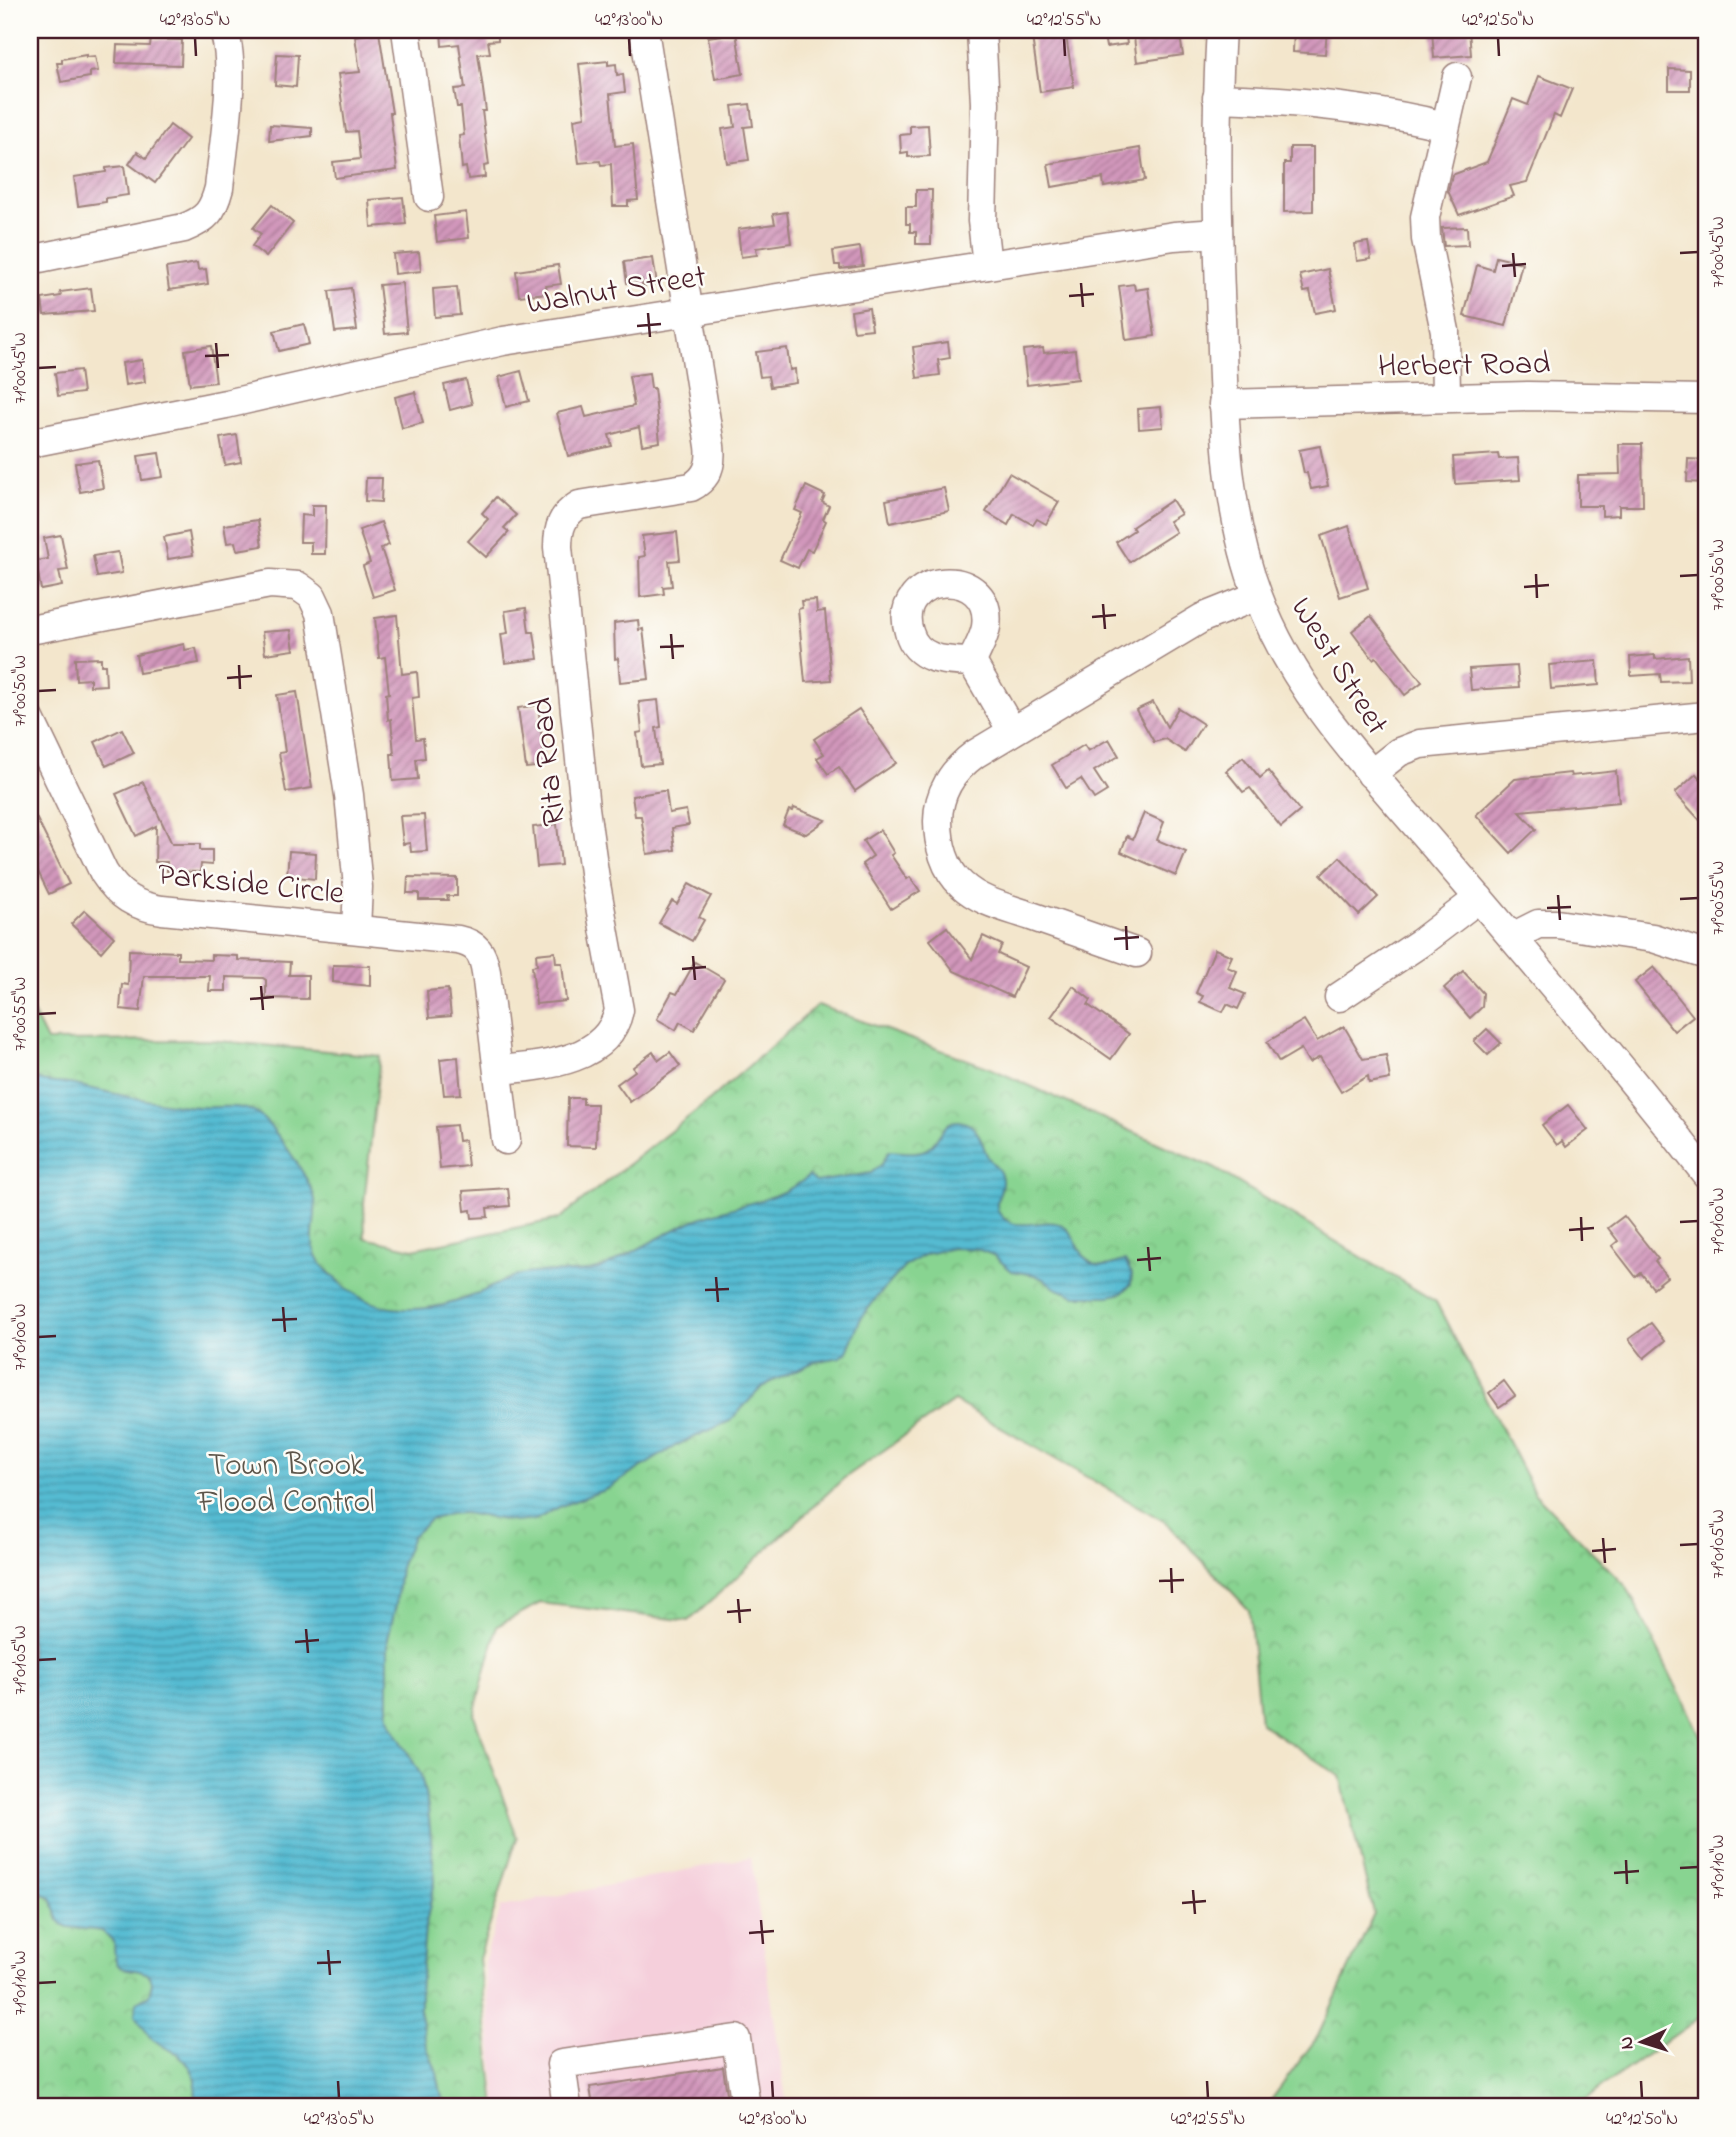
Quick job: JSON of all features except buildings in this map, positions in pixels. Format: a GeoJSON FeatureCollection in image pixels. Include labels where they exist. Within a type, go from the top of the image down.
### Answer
{"type":"FeatureCollection","features":[{"type":"Feature","properties":{"kind":"street"},"geometry":{"type":"LineString","coordinates":[[30,260],[184,228],[203,219],[215,207],[230,68],[228,45],[223,30]]}},
{"type":"Feature","properties":{"kind":"street"},"geometry":{"type":"LineString","coordinates":[[406,30],[429,197]]}},
{"type":"Feature","properties":{"kind":"street"},"geometry":{"type":"LineString","coordinates":[[645,30],[689,312]]}},
{"type":"Feature","properties":{"kind":"street"},"geometry":{"type":"LineString","coordinates":[[981,30],[985,113],[982,221],[987,265]]}},
{"type":"Feature","properties":{"kind":"street","name":"West Street"},"geometry":{"type":"LineString","coordinates":[[1221,30],[1217,98],[1223,404],[1235,508],[1258,596],[1279,642],[1329,723],[1512,937],[1706,1174]]}},
{"type":"Feature","properties":{"kind":"street"},"geometry":{"type":"LineString","coordinates":[[1446,398],[1444,318],[1425,228],[1426,205],[1457,77]]}},
{"type":"Feature","properties":{"kind":"street"},"geometry":{"type":"LineString","coordinates":[[1217,98],[1315,105],[1418,119],[1445,126]]}},
{"type":"Feature","properties":{"kind":"street","name":"Walnut Street"},"geometry":{"type":"LineString","coordinates":[[30,443],[226,404],[467,348],[1174,236],[1218,233]]}},
{"type":"Feature","properties":{"kind":"street","name":"Rita Road"},"geometry":{"type":"LineString","coordinates":[[499,1070],[544,1065],[579,1054],[598,1042],[613,1027],[619,1010],[585,808],[558,547],[559,528],[566,514],[579,505],[684,489],[698,483],[708,471],[710,446],[689,312]]}},
{"type":"Feature","properties":{"kind":"street","name":"Herbert Road"},"geometry":{"type":"LineString","coordinates":[[1223,404],[1552,396],[1706,399]]}},
{"type":"Feature","properties":{"kind":"street","name":"Parkside Circle"},"geometry":{"type":"LineString","coordinates":[[30,630],[270,584],[288,584],[312,596],[320,613],[346,770],[358,887],[356,928],[162,910],[131,902],[116,889],[104,873],[30,719]]}},
{"type":"Feature","properties":{"kind":"street"},"geometry":{"type":"LineString","coordinates":[[1137,953],[981,898],[961,884],[947,864],[940,842],[939,808],[946,786],[966,760],[1012,731],[1202,618],[1258,596]]}},
{"type":"Feature","properties":{"kind":"street"},"geometry":{"type":"LineString","coordinates":[[971,662],[1012,731]]}},
{"type":"Feature","properties":{"kind":"street"},"geometry":{"type":"LineString","coordinates":[[1371,774],[1399,752],[1420,744],[1706,716]]}},
{"type":"Feature","properties":{"kind":"street"},"geometry":{"type":"LineString","coordinates":[[1339,997],[1420,943],[1479,898]]}},
{"type":"Feature","properties":{"kind":"street"},"geometry":{"type":"LineString","coordinates":[[1512,937],[1538,924],[1557,924],[1653,938],[1706,955]]}},
{"type":"Feature","properties":{"kind":"street"},"geometry":{"type":"LineString","coordinates":[[356,928],[458,940],[476,947],[481,953],[486,972],[506,1140]]}},
{"type":"Feature","properties":{"kind":"street"},"geometry":{"type":"LineString","coordinates":[[567,2107],[561,2064],[736,2039],[746,2107]]}},
{"type":"Feature","properties":{"kind":"shaded area"},"geometry":{"type":"Polygon","coordinates":[[[751,1857],[787,2107],[497,2107],[484,1962],[501,1907],[751,1857]]]}},
{"type":"Feature","properties":{"kind":"green space","name":"Town Brook Flood Control"},"geometry":{"type":"Polygon","coordinates":[[[818,1005],[990,1068],[1214,1168],[1436,1302],[1535,1494],[1627,1587],[1706,1747],[1706,2013],[1577,2107],[1266,2107],[1318,2036],[1374,1914],[1340,1776],[1260,1723],[1249,1610],[1167,1523],[954,1401],[843,1479],[689,1621],[540,1603],[497,1626],[474,1715],[517,1838],[479,1959],[495,2107],[30,2107],[30,1007],[47,1041],[208,1040],[380,1056],[364,1203],[365,1238],[413,1249],[559,1219],[710,1100],[818,1005]]]}},
{"type":"Feature","properties":{"kind":"water"},"geometry":{"type":"Polygon","coordinates":[[[30,1075],[46,1082],[184,1106],[240,1108],[260,1116],[279,1137],[312,1191],[315,1200],[313,1242],[317,1258],[349,1290],[369,1302],[392,1308],[414,1309],[443,1305],[529,1273],[578,1272],[602,1268],[692,1221],[767,1198],[809,1176],[816,1182],[871,1173],[882,1164],[889,1151],[923,1151],[932,1145],[946,1126],[956,1121],[973,1127],[989,1158],[1001,1174],[1002,1186],[997,1209],[1004,1219],[1018,1224],[1055,1223],[1063,1226],[1070,1232],[1088,1261],[1095,1265],[1108,1266],[1125,1261],[1132,1274],[1131,1284],[1122,1293],[1110,1296],[1075,1296],[1055,1288],[1035,1275],[1012,1271],[993,1255],[977,1249],[953,1248],[926,1254],[906,1265],[877,1297],[860,1320],[847,1352],[841,1357],[814,1362],[771,1382],[761,1388],[730,1421],[677,1445],[607,1489],[561,1506],[535,1520],[515,1522],[464,1513],[430,1520],[412,1536],[400,1568],[396,1605],[388,1638],[388,1712],[391,1724],[421,1775],[428,1808],[435,1881],[425,1928],[420,2014],[444,2107],[195,2107],[196,2079],[190,2067],[179,2054],[150,2037],[135,2015],[136,2002],[149,1995],[152,1982],[150,1976],[120,1967],[114,1943],[102,1931],[62,1924],[51,1898],[30,1887],[30,1075]]]}}]}
